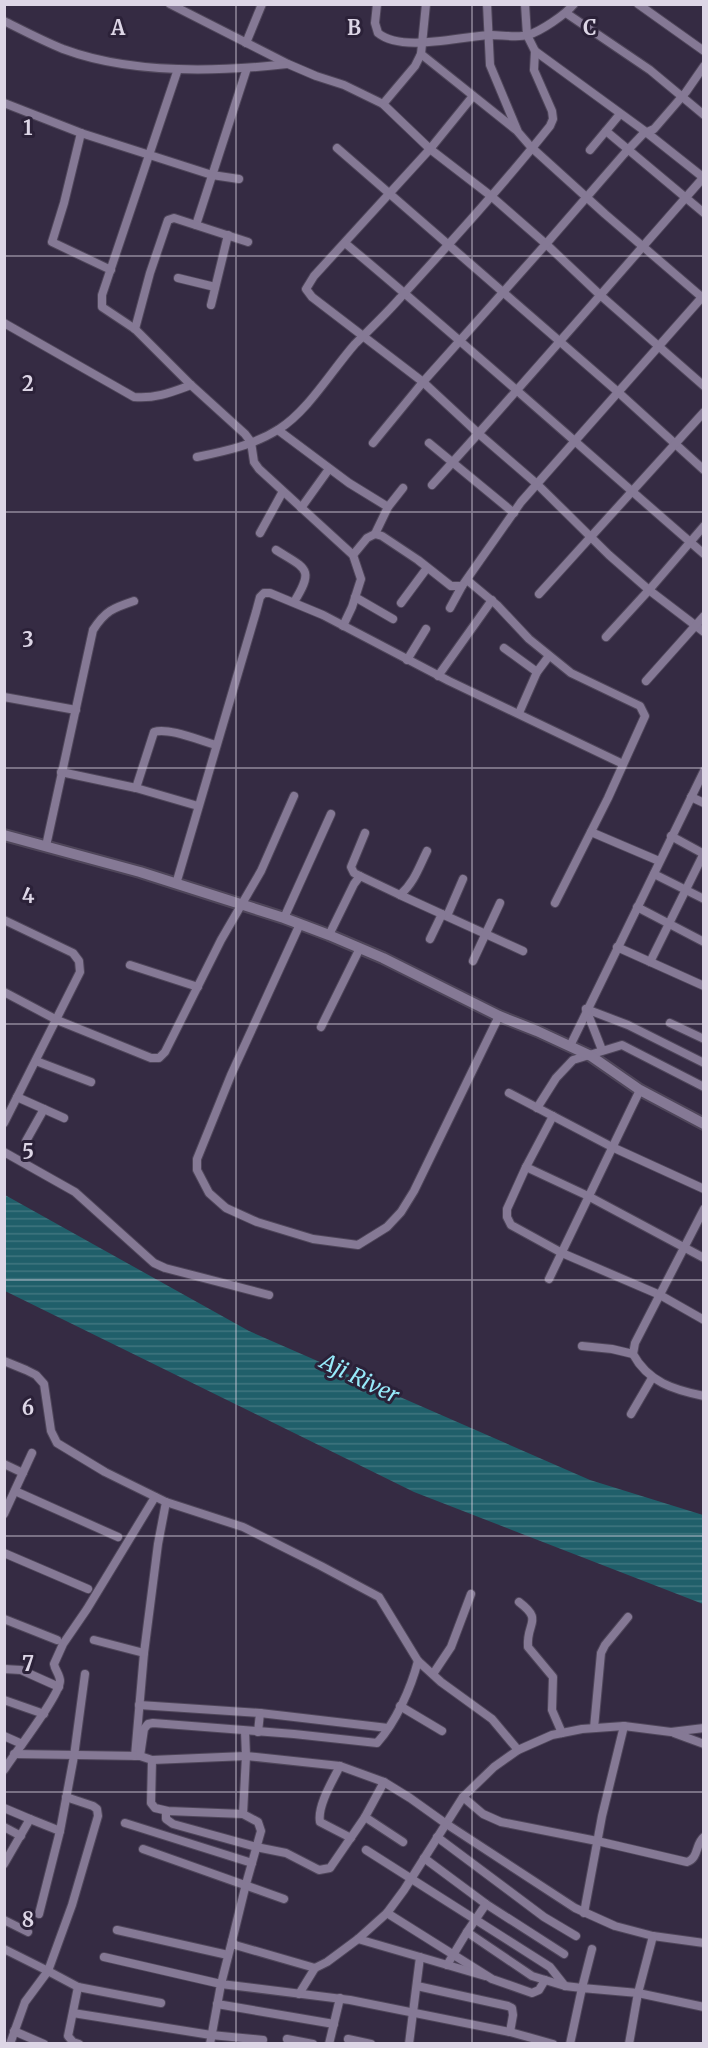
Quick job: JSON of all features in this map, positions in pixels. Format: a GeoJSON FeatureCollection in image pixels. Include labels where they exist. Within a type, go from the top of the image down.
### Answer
{"type":"FeatureCollection","features":[{"type":"Feature","properties":{"kind":"main road"},"geometry":{"type":"LineString","coordinates":[[4,835],[176,884],[284,918],[329,935],[499,1016],[591,1056],[640,1090],[704,1124]]}},
{"type":"Feature","properties":{"kind":"street"},"geometry":{"type":"LineString","coordinates":[[170,4],[288,64],[344,85],[382,104],[429,148],[491,196],[546,244],[704,386]]}},
{"type":"Feature","properties":{"kind":"street"},"geometry":{"type":"LineString","coordinates":[[246,43],[262,4]]}},
{"type":"Feature","properties":{"kind":"street"},"geometry":{"type":"LineString","coordinates":[[377,4],[375,23],[378,33],[391,41],[420,42],[489,35],[528,35],[566,13],[574,4]]}},
{"type":"Feature","properties":{"kind":"street"},"geometry":{"type":"LineString","coordinates":[[382,104],[415,66],[420,54],[426,4]]}},
{"type":"Feature","properties":{"kind":"street"},"geometry":{"type":"LineString","coordinates":[[487,4],[488,54],[492,75],[518,132]]}},
{"type":"Feature","properties":{"kind":"street"},"geometry":{"type":"LineString","coordinates":[[197,457],[258,441],[292,419],[491,196],[550,126],[553,119],[545,94],[535,74],[535,51],[528,35],[525,4]]}},
{"type":"Feature","properties":{"kind":"street"},"geometry":{"type":"LineString","coordinates":[[638,4],[704,51]]}},
{"type":"Feature","properties":{"kind":"street"},"geometry":{"type":"LineString","coordinates":[[566,13],[650,70],[704,115]]}},
{"type":"Feature","properties":{"kind":"street"},"geometry":{"type":"LineString","coordinates":[[4,21],[63,49],[90,58],[164,69],[247,68],[288,64]]}},
{"type":"Feature","properties":{"kind":"street"},"geometry":{"type":"LineString","coordinates":[[432,485],[519,390],[599,294],[703,178],[646,132],[535,51]]}},
{"type":"Feature","properties":{"kind":"street"},"geometry":{"type":"LineString","coordinates":[[420,54],[518,132],[531,147],[642,247],[703,297],[537,483],[465,583],[450,608]]}},
{"type":"Feature","properties":{"kind":"street"},"geometry":{"type":"LineString","coordinates":[[373,443],[423,382],[628,149],[646,132],[654,129],[681,98],[704,66]]}},
{"type":"Feature","properties":{"kind":"street"},"geometry":{"type":"LineString","coordinates":[[196,225],[247,68]]}},
{"type":"Feature","properties":{"kind":"street"},"geometry":{"type":"LineString","coordinates":[[178,69],[102,295],[102,307],[135,328],[191,385],[232,421],[251,442],[254,462],[282,492],[353,555],[361,579],[343,626]]}},
{"type":"Feature","properties":{"kind":"street"},"geometry":{"type":"LineString","coordinates":[[473,96],[390,193],[314,276],[306,289],[312,297],[423,382],[537,483],[590,538],[650,590],[704,632]]}},
{"type":"Feature","properties":{"kind":"street"},"geometry":{"type":"LineString","coordinates":[[4,103],[81,133],[149,155],[212,175],[239,179]]}},
{"type":"Feature","properties":{"kind":"street"},"geometry":{"type":"LineString","coordinates":[[590,150],[620,114]]}},
{"type":"Feature","properties":{"kind":"street"},"geometry":{"type":"LineString","coordinates":[[606,131],[704,213]]}},
{"type":"Feature","properties":{"kind":"street"},"geometry":{"type":"LineString","coordinates":[[81,133],[52,242],[111,270]]}},
{"type":"Feature","properties":{"kind":"street"},"geometry":{"type":"LineString","coordinates":[[337,148],[618,392],[704,470]]}},
{"type":"Feature","properties":{"kind":"street"},"geometry":{"type":"LineString","coordinates":[[135,328],[168,220],[174,218],[248,242]]}},
{"type":"Feature","properties":{"kind":"street"},"geometry":{"type":"LineString","coordinates":[[211,305],[228,235]]}},
{"type":"Feature","properties":{"kind":"street"},"geometry":{"type":"LineString","coordinates":[[345,243],[519,390],[630,492],[704,554]]}},
{"type":"Feature","properties":{"kind":"street"},"geometry":{"type":"LineString","coordinates":[[178,278],[215,287]]}},
{"type":"Feature","properties":{"kind":"street"},"geometry":{"type":"LineString","coordinates":[[4,323],[123,393],[134,397],[161,396],[191,385]]}},
{"type":"Feature","properties":{"kind":"street"},"geometry":{"type":"LineString","coordinates":[[539,594],[704,412]]}},
{"type":"Feature","properties":{"kind":"street"},"geometry":{"type":"LineString","coordinates":[[278,430],[349,483],[388,507]]}},
{"type":"Feature","properties":{"kind":"street"},"geometry":{"type":"LineString","coordinates":[[429,442],[514,513]]}},
{"type":"Feature","properties":{"kind":"street"},"geometry":{"type":"LineString","coordinates":[[301,508],[329,468]]}},
{"type":"Feature","properties":{"kind":"street"},"geometry":{"type":"LineString","coordinates":[[353,555],[367,538],[375,534],[388,507],[403,488]]}},
{"type":"Feature","properties":{"kind":"street"},"geometry":{"type":"LineString","coordinates":[[260,533],[282,492]]}},
{"type":"Feature","properties":{"kind":"street"},"geometry":{"type":"LineString","coordinates":[[606,637],[650,590],[704,526]]}},
{"type":"Feature","properties":{"kind":"street"},"geometry":{"type":"LineString","coordinates":[[375,534],[382,536],[451,586],[465,583],[492,600],[549,656],[571,673],[640,706],[643,711],[645,716],[643,721],[555,903]]}},
{"type":"Feature","properties":{"kind":"street"},"geometry":{"type":"LineString","coordinates":[[276,550],[302,566],[306,571],[307,578],[294,602]]}},
{"type":"Feature","properties":{"kind":"street"},"geometry":{"type":"LineString","coordinates":[[401,603],[427,568]]}},
{"type":"Feature","properties":{"kind":"street"},"geometry":{"type":"LineString","coordinates":[[176,884],[260,597],[264,594],[270,593],[294,602],[438,676],[623,764]]}},
{"type":"Feature","properties":{"kind":"street"},"geometry":{"type":"LineString","coordinates":[[355,597],[393,618]]}},
{"type":"Feature","properties":{"kind":"street"},"geometry":{"type":"LineString","coordinates":[[438,676],[492,600]]}},
{"type":"Feature","properties":{"kind":"street"},"geometry":{"type":"LineString","coordinates":[[46,846],[93,630],[105,614],[112,609],[134,602]]}},
{"type":"Feature","properties":{"kind":"street"},"geometry":{"type":"LineString","coordinates":[[646,681],[704,616]]}},
{"type":"Feature","properties":{"kind":"street"},"geometry":{"type":"LineString","coordinates":[[407,660],[426,629]]}},
{"type":"Feature","properties":{"kind":"street"},"geometry":{"type":"LineString","coordinates":[[504,648],[537,672]]}},
{"type":"Feature","properties":{"kind":"street"},"geometry":{"type":"LineString","coordinates":[[519,713],[537,672],[549,656]]}},
{"type":"Feature","properties":{"kind":"street"},"geometry":{"type":"LineString","coordinates":[[4,697],[76,710]]}},
{"type":"Feature","properties":{"kind":"street"},"geometry":{"type":"LineString","coordinates":[[136,788],[154,732],[158,730],[170,732],[216,745]]}},
{"type":"Feature","properties":{"kind":"street"},"geometry":{"type":"LineString","coordinates":[[570,1046],[586,1009],[704,771]]}},
{"type":"Feature","properties":{"kind":"street"},"geometry":{"type":"LineString","coordinates":[[61,772],[136,788],[198,806]]}},
{"type":"Feature","properties":{"kind":"street"},"geometry":{"type":"LineString","coordinates":[[4,992],[57,1020],[151,1058],[159,1058],[165,1052],[221,940],[261,871],[294,796]]}},
{"type":"Feature","properties":{"kind":"street"},"geometry":{"type":"LineString","coordinates":[[691,797],[704,803]]}},
{"type":"Feature","properties":{"kind":"street"},"geometry":{"type":"LineString","coordinates":[[284,918],[331,814]]}},
{"type":"Feature","properties":{"kind":"street"},"geometry":{"type":"LineString","coordinates":[[591,832],[659,861]]}},
{"type":"Feature","properties":{"kind":"street"},"geometry":{"type":"LineString","coordinates":[[365,833],[351,867],[352,871],[523,951]]}},
{"type":"Feature","properties":{"kind":"street"},"geometry":{"type":"LineString","coordinates":[[650,962],[703,853],[671,837]]}},
{"type":"Feature","properties":{"kind":"street"},"geometry":{"type":"LineString","coordinates":[[400,895],[409,888],[427,851]]}},
{"type":"Feature","properties":{"kind":"street"},"geometry":{"type":"LineString","coordinates":[[654,874],[704,899]]}},
{"type":"Feature","properties":{"kind":"street"},"geometry":{"type":"LineString","coordinates":[[329,935],[360,876]]}},
{"type":"Feature","properties":{"kind":"street"},"geometry":{"type":"LineString","coordinates":[[430,939],[463,879]]}},
{"type":"Feature","properties":{"kind":"street"},"geometry":{"type":"LineString","coordinates":[[473,962],[500,903]]}},
{"type":"Feature","properties":{"kind":"street"},"geometry":{"type":"LineString","coordinates":[[637,907],[704,942]]}},
{"type":"Feature","properties":{"kind":"street"},"geometry":{"type":"LineString","coordinates":[[4,920],[73,953],[79,961],[80,972],[4,1124]]}},
{"type":"Feature","properties":{"kind":"street"},"geometry":{"type":"LineString","coordinates":[[300,924],[231,1075],[196,1165],[209,1193],[238,1215],[312,1239],[358,1245],[387,1227],[414,1191],[499,1016]]}},
{"type":"Feature","properties":{"kind":"street"},"geometry":{"type":"LineString","coordinates":[[617,947],[704,986]]}},
{"type":"Feature","properties":{"kind":"street"},"geometry":{"type":"LineString","coordinates":[[321,1027],[360,948]]}},
{"type":"Feature","properties":{"kind":"street"},"geometry":{"type":"LineString","coordinates":[[130,965],[198,987]]}},
{"type":"Feature","properties":{"kind":"street"},"geometry":{"type":"LineString","coordinates":[[586,1009],[602,1050]]}},
{"type":"Feature","properties":{"kind":"street"},"geometry":{"type":"LineString","coordinates":[[586,1009],[628,1025],[704,1063]]}},
{"type":"Feature","properties":{"kind":"street"},"geometry":{"type":"LineString","coordinates":[[670,1023],[704,1039]]}},
{"type":"Feature","properties":{"kind":"street"},"geometry":{"type":"LineString","coordinates":[[537,1108],[564,1068],[573,1060],[622,1046],[704,1087]]}},
{"type":"Feature","properties":{"kind":"street"},"geometry":{"type":"LineString","coordinates":[[36,1061],[91,1082]]}},
{"type":"Feature","properties":{"kind":"street"},"geometry":{"type":"LineString","coordinates":[[549,1279],[640,1090]]}},
{"type":"Feature","properties":{"kind":"street"},"geometry":{"type":"LineString","coordinates":[[509,1093],[612,1147],[704,1190]]}},
{"type":"Feature","properties":{"kind":"street"},"geometry":{"type":"LineString","coordinates":[[17,1097],[64,1118]]}},
{"type":"Feature","properties":{"kind":"street"},"geometry":{"type":"LineString","coordinates":[[26,1141],[44,1109]]}},
{"type":"Feature","properties":{"kind":"street"},"geometry":{"type":"LineString","coordinates":[[553,1116],[507,1209],[507,1217],[511,1225],[562,1253],[660,1295],[704,1320]]}},
{"type":"Feature","properties":{"kind":"street"},"geometry":{"type":"LineString","coordinates":[[4,1152],[75,1192],[154,1263],[165,1268],[269,1295]]}},
{"type":"Feature","properties":{"kind":"street"},"geometry":{"type":"LineString","coordinates":[[526,1167],[588,1196],[704,1258]]}},
{"type":"Feature","properties":{"kind":"street"},"geometry":{"type":"LineString","coordinates":[[633,1354],[635,1343],[704,1209]]}},
{"type":"Feature","properties":{"kind":"street"},"geometry":{"type":"LineString","coordinates":[[582,1346],[633,1354],[652,1378],[679,1391],[704,1396]]}},
{"type":"Feature","properties":{"kind":"street"},"geometry":{"type":"LineString","coordinates":[[4,1361],[36,1375],[44,1384],[51,1431],[57,1443],[105,1472],[155,1497],[243,1527],[374,1594],[383,1603],[418,1661],[441,1683],[492,1719],[518,1750]]}},
{"type":"Feature","properties":{"kind":"street"},"geometry":{"type":"LineString","coordinates":[[632,1414],[652,1378]]}},
{"type":"Feature","properties":{"kind":"street"},"geometry":{"type":"LineString","coordinates":[[4,1514],[32,1453]]}},
{"type":"Feature","properties":{"kind":"street"},"geometry":{"type":"LineString","coordinates":[[4,1464],[23,1473]]}},
{"type":"Feature","properties":{"kind":"street"},"geometry":{"type":"LineString","coordinates":[[15,1491],[118,1537]]}},
{"type":"Feature","properties":{"kind":"street"},"geometry":{"type":"LineString","coordinates":[[4,1770],[44,1714],[59,1687],[60,1677],[55,1668],[56,1657],[155,1497]]}},
{"type":"Feature","properties":{"kind":"street"},"geometry":{"type":"LineString","coordinates":[[138,1756],[139,1705],[144,1653],[166,1502]]}},
{"type":"Feature","properties":{"kind":"street"},"geometry":{"type":"LineString","coordinates":[[4,1553],[88,1589]]}},
{"type":"Feature","properties":{"kind":"street"},"geometry":{"type":"LineString","coordinates":[[433,1674],[451,1647],[471,1594]]}},
{"type":"Feature","properties":{"kind":"street"},"geometry":{"type":"LineString","coordinates":[[519,1602],[530,1611],[532,1616],[528,1647],[553,1677],[552,1710],[562,1733]]}},
{"type":"Feature","properties":{"kind":"street"},"geometry":{"type":"LineString","coordinates":[[594,1728],[601,1653],[628,1617]]}},
{"type":"Feature","properties":{"kind":"street"},"geometry":{"type":"LineString","coordinates":[[4,1619],[57,1640]]}},
{"type":"Feature","properties":{"kind":"street"},"geometry":{"type":"LineString","coordinates":[[94,1640],[144,1653]]}},
{"type":"Feature","properties":{"kind":"street"},"geometry":{"type":"LineString","coordinates":[[138,1756],[144,1729],[148,1724],[153,1723],[294,1734],[373,1744],[380,1740],[400,1706],[411,1685],[418,1661]]}},
{"type":"Feature","properties":{"kind":"street"},"geometry":{"type":"LineString","coordinates":[[4,1669],[21,1670],[59,1687]]}},
{"type":"Feature","properties":{"kind":"street"},"geometry":{"type":"LineString","coordinates":[[39,1914],[60,1831],[74,1756],[85,1674]]}},
{"type":"Feature","properties":{"kind":"street"},"geometry":{"type":"LineString","coordinates":[[4,1700],[44,1714]]}},
{"type":"Feature","properties":{"kind":"street"},"geometry":{"type":"LineString","coordinates":[[139,1705],[260,1713],[388,1728]]}},
{"type":"Feature","properties":{"kind":"street"},"geometry":{"type":"LineString","coordinates":[[400,1706],[442,1731]]}},
{"type":"Feature","properties":{"kind":"street"},"geometry":{"type":"LineString","coordinates":[[258,1732],[260,1713]]}},
{"type":"Feature","properties":{"kind":"street"},"geometry":{"type":"LineString","coordinates":[[585,1913],[597,1841],[624,1726]]}},
{"type":"Feature","properties":{"kind":"street"},"geometry":{"type":"LineString","coordinates":[[299,1994],[315,1968],[358,1939],[387,1913],[463,1797],[494,1767],[518,1750],[552,1735],[624,1726],[671,1732],[704,1744]]}},
{"type":"Feature","properties":{"kind":"street"},"geometry":{"type":"LineString","coordinates":[[671,1732],[704,1728]]}},
{"type":"Feature","properties":{"kind":"street"},"geometry":{"type":"LineString","coordinates":[[243,1814],[245,1731]]}},
{"type":"Feature","properties":{"kind":"street"},"geometry":{"type":"LineString","coordinates":[[4,1736],[22,1743]]}},
{"type":"Feature","properties":{"kind":"street"},"geometry":{"type":"LineString","coordinates":[[14,1754],[138,1756],[152,1760],[246,1756],[340,1766],[384,1782],[585,1913],[615,1926],[653,1936],[704,1943]]}},
{"type":"Feature","properties":{"kind":"street"},"geometry":{"type":"LineString","coordinates":[[152,1760],[151,1803],[154,1808],[166,1811],[243,1814],[261,1826],[221,1984],[211,2039]]}},
{"type":"Feature","properties":{"kind":"street"},"geometry":{"type":"LineString","coordinates":[[340,1766],[327,1791],[319,1816],[320,1821],[326,1826],[351,1838]]}},
{"type":"Feature","properties":{"kind":"street"},"geometry":{"type":"LineString","coordinates":[[166,1811],[166,1819],[173,1824],[286,1853],[319,1870],[324,1870],[330,1868],[351,1838],[384,1782]]}},
{"type":"Feature","properties":{"kind":"street"},"geometry":{"type":"LineString","coordinates":[[10,2043],[25,2002],[48,1971],[72,1905],[98,1816],[97,1809],[93,1806],[66,1797]]}},
{"type":"Feature","properties":{"kind":"street"},"geometry":{"type":"LineString","coordinates":[[463,1797],[483,1814],[501,1822],[687,1862],[695,1856],[699,1841],[704,1837]]}},
{"type":"Feature","properties":{"kind":"street"},"geometry":{"type":"LineString","coordinates":[[4,1808],[60,1831]]}},
{"type":"Feature","properties":{"kind":"street"},"geometry":{"type":"LineString","coordinates":[[365,1816],[403,1842]]}},
{"type":"Feature","properties":{"kind":"street"},"geometry":{"type":"LineString","coordinates":[[4,1864],[8,1849],[21,1836],[30,1819]]}},
{"type":"Feature","properties":{"kind":"street"},"geometry":{"type":"LineString","coordinates":[[125,1823],[252,1863]]}},
{"type":"Feature","properties":{"kind":"street"},"geometry":{"type":"LineString","coordinates":[[4,1827],[21,1836]]}},
{"type":"Feature","properties":{"kind":"street"},"geometry":{"type":"LineString","coordinates":[[437,1837],[544,1917],[576,1936]]}},
{"type":"Feature","properties":{"kind":"street"},"geometry":{"type":"LineString","coordinates":[[143,1849],[284,1899]]}},
{"type":"Feature","properties":{"kind":"street"},"geometry":{"type":"LineString","coordinates":[[366,1850],[412,1877],[550,1967],[565,1986]]}},
{"type":"Feature","properties":{"kind":"street"},"geometry":{"type":"LineString","coordinates":[[424,1858],[486,1904],[564,1954]]}},
{"type":"Feature","properties":{"kind":"street"},"geometry":{"type":"LineString","coordinates":[[447,1965],[486,1904]]}},
{"type":"Feature","properties":{"kind":"street"},"geometry":{"type":"LineString","coordinates":[[387,1913],[492,1979]]}},
{"type":"Feature","properties":{"kind":"street"},"geometry":{"type":"LineString","coordinates":[[4,1920],[28,1932]]}},
{"type":"Feature","properties":{"kind":"street"},"geometry":{"type":"LineString","coordinates":[[117,1930],[228,1955]]}},
{"type":"Feature","properties":{"kind":"street"},"geometry":{"type":"LineString","coordinates":[[467,1932],[532,1976],[565,1986],[638,1993],[704,2007]]}},
{"type":"Feature","properties":{"kind":"street"},"geometry":{"type":"LineString","coordinates":[[629,2043],[638,1993],[653,1936]]}},
{"type":"Feature","properties":{"kind":"street"},"geometry":{"type":"LineString","coordinates":[[358,1939],[532,1993],[539,1990],[545,1980]]}},
{"type":"Feature","properties":{"kind":"street"},"geometry":{"type":"LineString","coordinates":[[232,1941],[236,1945],[315,1968]]}},
{"type":"Feature","properties":{"kind":"street"},"geometry":{"type":"LineString","coordinates":[[570,2043],[592,1948]]}},
{"type":"Feature","properties":{"kind":"street"},"geometry":{"type":"LineString","coordinates":[[4,1949],[78,1987],[161,2003]]}},
{"type":"Feature","properties":{"kind":"street"},"geometry":{"type":"LineString","coordinates":[[409,2043],[420,1957]]}},
{"type":"Feature","properties":{"kind":"street"},"geometry":{"type":"LineString","coordinates":[[104,1958],[221,1984],[340,1998],[510,2032],[552,2043]]}},
{"type":"Feature","properties":{"kind":"street"},"geometry":{"type":"LineString","coordinates":[[417,1986],[508,2006],[512,2008],[513,2015],[510,2032]]}},
{"type":"Feature","properties":{"kind":"street"},"geometry":{"type":"LineString","coordinates":[[78,1987],[68,2036],[73,2042],[79,2043]]}},
{"type":"Feature","properties":{"kind":"street"},"geometry":{"type":"LineString","coordinates":[[329,2043],[340,1998]]}},
{"type":"Feature","properties":{"kind":"street"},"geometry":{"type":"LineString","coordinates":[[217,2004],[334,2024]]}},
{"type":"Feature","properties":{"kind":"street"},"geometry":{"type":"LineString","coordinates":[[73,2013],[211,2039],[263,2040]]}},
{"type":"Feature","properties":{"kind":"street"},"geometry":{"type":"LineString","coordinates":[[14,2031],[44,2043]]}},
{"type":"Feature","properties":{"kind":"street"},"geometry":{"type":"LineString","coordinates":[[286,2039],[313,2043]]}},
{"type":"Feature","properties":{"kind":"street"},"geometry":{"type":"LineString","coordinates":[[348,2039],[370,2043]]}},
{"type":"Feature","properties":{"kind":"shaded area"},"geometry":{"type":"Polygon","coordinates":[[[5,1195],[249,1331],[590,1480],[703,1515],[703,1604],[414,1492],[5,1291],[5,1195]]]}},
{"type":"Feature","properties":{"kind":"water label","name":"Aji River"},"geometry":{"type":"Point","coordinates":[360,1378]}}]}
